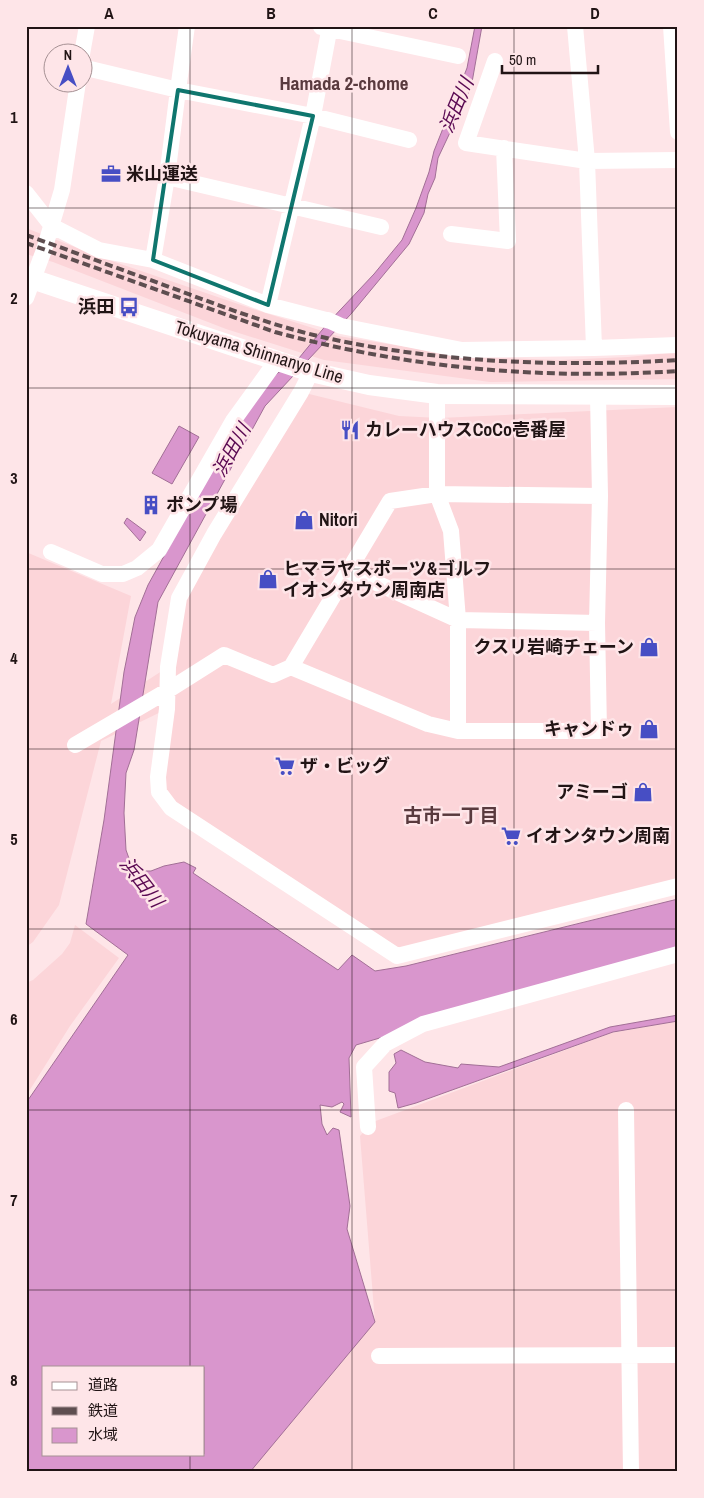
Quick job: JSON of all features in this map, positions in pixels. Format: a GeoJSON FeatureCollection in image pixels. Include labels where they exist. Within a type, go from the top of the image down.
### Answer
{"type":"FeatureCollection","features":[{"type":"Feature","properties":{"kind":"main road","name":"Tokuyama Shinnanyo Line"},"geometry":{"type":"LineString","coordinates":[[29,285],[294,366],[369,385],[437,394],[678,395]]}},
{"type":"Feature","properties":{"kind":"street"},"geometry":{"type":"LineString","coordinates":[[84,42],[87,26]]}},
{"type":"Feature","properties":{"kind":"street"},"geometry":{"type":"LineString","coordinates":[[153,260],[167,177],[187,26]]}},
{"type":"Feature","properties":{"kind":"street"},"geometry":{"type":"LineString","coordinates":[[575,26],[587,161],[594,348]]}},
{"type":"Feature","properties":{"kind":"street"},"geometry":{"type":"LineString","coordinates":[[671,26],[678,132]]}},
{"type":"Feature","properties":{"kind":"street"},"geometry":{"type":"LineString","coordinates":[[268,304],[313,116],[326,27],[458,56]]}},
{"type":"Feature","properties":{"kind":"street"},"geometry":{"type":"LineString","coordinates":[[495,61],[466,143],[587,161],[678,160]]}},
{"type":"Feature","properties":{"kind":"street"},"geometry":{"type":"LineString","coordinates":[[92,69],[178,90],[313,116],[409,140]]}},
{"type":"Feature","properties":{"kind":"street"},"geometry":{"type":"LineString","coordinates":[[29,285],[52,226],[62,190],[77,92]]}},
{"type":"Feature","properties":{"kind":"street"},"geometry":{"type":"LineString","coordinates":[[451,234],[508,241],[504,148]]}},
{"type":"Feature","properties":{"kind":"street"},"geometry":{"type":"LineString","coordinates":[[167,177],[381,227]]}},
{"type":"Feature","properties":{"kind":"street"},"geometry":{"type":"LineString","coordinates":[[26,193],[52,226],[100,250],[153,260],[268,304],[333,322],[462,350],[594,348],[678,344]]}},
{"type":"Feature","properties":{"kind":"street"},"geometry":{"type":"LineString","coordinates":[[51,552],[102,574],[123,574],[137,568],[159,550],[232,421],[294,366],[301,392],[214,534],[179,598],[168,667],[167,709],[158,777],[159,792],[171,808],[397,956],[678,886]]}},
{"type":"Feature","properties":{"kind":"street"},"geometry":{"type":"LineString","coordinates":[[437,394],[437,494],[451,530],[458,620],[458,731]]}},
{"type":"Feature","properties":{"kind":"street"},"geometry":{"type":"LineString","coordinates":[[291,667],[428,724],[458,731],[599,731],[597,623],[600,496],[598,396]]}},
{"type":"Feature","properties":{"kind":"street"},"geometry":{"type":"LineString","coordinates":[[75,745],[167,692],[224,655],[273,675],[291,667],[390,501],[437,494],[600,496]]}},
{"type":"Feature","properties":{"kind":"street"},"geometry":{"type":"LineString","coordinates":[[350,570],[458,620],[597,623]]}},
{"type":"Feature","properties":{"kind":"street"},"geometry":{"type":"LineString","coordinates":[[368,1127],[364,1067],[385,1044],[423,1024],[678,954]]}},
{"type":"Feature","properties":{"kind":"street"},"geometry":{"type":"LineString","coordinates":[[626,1110],[631,1472]]}},
{"type":"Feature","properties":{"kind":"street"},"geometry":{"type":"LineString","coordinates":[[379,1356],[678,1356]]}},
{"type":"Feature","properties":{"kind":"highlighted area"},"geometry":{"type":"Polygon","coordinates":[[[178,90],[313,116],[268,305],[153,260],[178,90]]]}},
{"type":"Feature","properties":{"kind":"shaded area"},"geometry":{"type":"Polygon","coordinates":[[[26,228],[103,258],[338,336],[451,354],[500,358],[560,360],[628,357],[678,352],[678,379],[490,382],[324,360],[226,329],[53,262],[26,254],[26,228]]]}},
{"type":"Feature","properties":{"kind":"shaded area"},"geometry":{"type":"Polygon","coordinates":[[[301,392],[399,416],[440,418],[678,407],[678,886],[397,956],[159,792],[167,709],[101,741],[59,905],[33,942],[26,947],[26,552],[131,596],[111,704],[168,667],[179,598],[301,392]]]}},
{"type":"Feature","properties":{"kind":"shaded area"},"geometry":{"type":"Polygon","coordinates":[[[75,925],[119,958],[70,1026],[26,1096],[26,983],[33,980],[62,954],[70,943],[75,925]]]}},
{"type":"Feature","properties":{"kind":"shaded area"},"geometry":{"type":"Polygon","coordinates":[[[678,1021],[678,1472],[250,1472],[375,1322],[360,1136],[373,1122],[611,1033],[678,1021]]]}},
{"type":"Feature","properties":{"kind":"water","name":"浜田川"},"geometry":{"type":"Polygon","coordinates":[[[475,26],[482,26],[471,88],[438,158],[435,178],[428,194],[424,213],[409,244],[351,314],[265,406],[158,602],[134,750],[126,773],[124,813],[126,850],[131,864],[141,871],[151,871],[184,862],[196,868],[193,873],[338,970],[352,955],[375,971],[406,966],[678,899],[678,950],[356,1045],[349,1058],[351,1117],[340,1112],[344,1104],[342,1102],[332,1107],[320,1105],[322,1124],[327,1135],[333,1128],[339,1130],[350,1206],[347,1229],[375,1322],[250,1472],[26,1472],[26,1103],[128,955],[86,924],[104,820],[124,672],[135,617],[148,585],[237,424],[275,375],[299,358],[402,240],[429,172],[434,151],[467,68],[475,26]]]}},
{"type":"Feature","properties":{"kind":"water"},"geometry":{"type":"Polygon","coordinates":[[[179,426],[199,437],[172,484],[152,473],[179,426]]]}},
{"type":"Feature","properties":{"kind":"water"},"geometry":{"type":"Polygon","coordinates":[[[127,518],[146,532],[140,541],[124,523],[127,518]]]}},
{"type":"Feature","properties":{"kind":"water"},"geometry":{"type":"Polygon","coordinates":[[[678,1015],[678,1021],[613,1032],[398,1108],[395,1093],[389,1091],[389,1072],[396,1063],[394,1054],[401,1050],[425,1062],[458,1068],[461,1064],[499,1067],[610,1027],[678,1015]]]}},
{"type":"Feature","properties":{"kind":"railway"},"geometry":{"type":"LineString","coordinates":[[26,235],[237,312],[293,330],[331,339],[417,353],[503,361],[591,363],[678,360]]}},
{"type":"Feature","properties":{"kind":"railway"},"geometry":{"type":"LineString","coordinates":[[26,243],[275,332],[375,355],[425,363],[525,372],[576,374],[678,371]]}},
{"type":"Feature","properties":{"kind":"place","name":"米山運送"},"geometry":{"type":"Point","coordinates":[111,174]}},
{"type":"Feature","properties":{"kind":"place","name":"浜田"},"geometry":{"type":"Point","coordinates":[129,307]}},
{"type":"Feature","properties":{"kind":"place","name":"カレーハウスCoCo壱番屋"},"geometry":{"type":"Point","coordinates":[350,430]}},
{"type":"Feature","properties":{"kind":"place","name":"ポンプ場"},"geometry":{"type":"Point","coordinates":[151,505]}},
{"type":"Feature","properties":{"kind":"place","name":"Nitori"},"geometry":{"type":"Point","coordinates":[304,520]}},
{"type":"Feature","properties":{"kind":"place","name":"ヒマラヤスポーツ&ゴルフ イオンタウン周南店"},"geometry":{"type":"Point","coordinates":[268,579]}},
{"type":"Feature","properties":{"kind":"place","name":"クスリ岩崎チェーン"},"geometry":{"type":"Point","coordinates":[649,647]}},
{"type":"Feature","properties":{"kind":"place","name":"キャンドゥ"},"geometry":{"type":"Point","coordinates":[649,729]}},
{"type":"Feature","properties":{"kind":"place","name":"ザ・ビッグ"},"geometry":{"type":"Point","coordinates":[285,766]}},
{"type":"Feature","properties":{"kind":"place","name":"アミーゴ"},"geometry":{"type":"Point","coordinates":[643,792]}},
{"type":"Feature","properties":{"kind":"place","name":"イオンタウン周南"},"geometry":{"type":"Point","coordinates":[511,836]}},
{"type":"Feature","properties":{"kind":"district","name":"Hamada 2-chome"},"geometry":{"type":"Point","coordinates":[344,83]}},
{"type":"Feature","properties":{"kind":"district","name":"古市一丁目"},"geometry":{"type":"Point","coordinates":[451,815]}}]}
